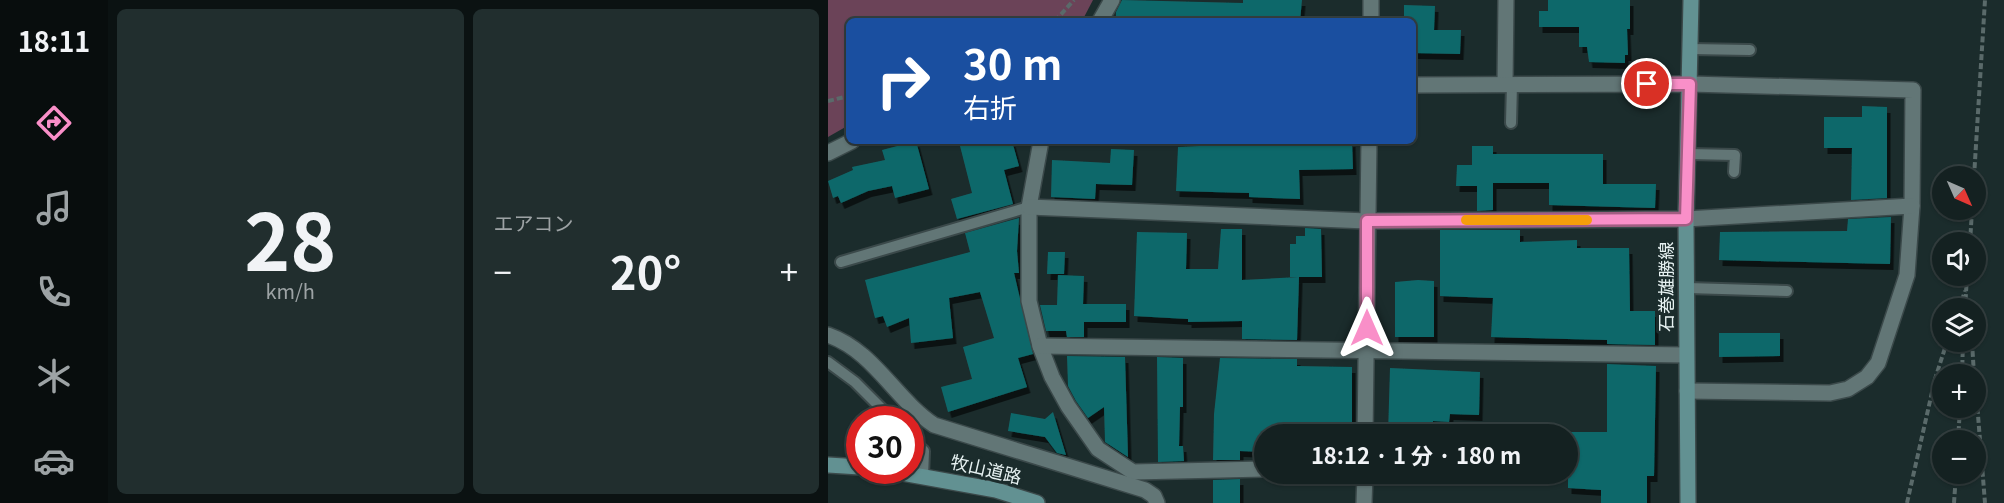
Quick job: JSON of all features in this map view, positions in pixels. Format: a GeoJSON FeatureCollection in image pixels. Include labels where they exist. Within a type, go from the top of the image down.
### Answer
{"type":"FeatureCollection","features":[{"type":"Feature","properties":{"kind":"main road","name":"石巻雄勝線"},"geometry":{"type":"LineString","coordinates":[[1688,503],[1686,219],[1691,0]]}},
{"type":"Feature","properties":{"kind":"main road"},"geometry":{"type":"LineString","coordinates":[[828,465],[846,466]]}},
{"type":"Feature","properties":{"kind":"main road","name":"牧山道路"},"geometry":{"type":"LineString","coordinates":[[924,477],[996,490],[1037,503]]}},
{"type":"Feature","properties":{"kind":"street"},"geometry":{"type":"LineString","coordinates":[[1103,18],[1112,0]]}},
{"type":"Feature","properties":{"kind":"street"},"geometry":{"type":"LineString","coordinates":[[1371,0],[1371,18]]}},
{"type":"Feature","properties":{"kind":"street"},"geometry":{"type":"LineString","coordinates":[[1506,0],[1508,84]]}},
{"type":"Feature","properties":{"kind":"street"},"geometry":{"type":"LineString","coordinates":[[1416,85],[1690,84],[1913,90],[1912,206],[1907,275],[1878,363],[1867,376],[1848,389],[1830,393],[1687,392]]}},
{"type":"Feature","properties":{"kind":"street"},"geometry":{"type":"LineString","coordinates":[[828,153],[846,144]]}},
{"type":"Feature","properties":{"kind":"street"},"geometry":{"type":"LineString","coordinates":[[1040,144],[1029,207],[1029,301],[1040,346],[1057,386],[1098,449],[1133,472],[1254,470]]}},
{"type":"Feature","properties":{"kind":"street"},"geometry":{"type":"LineString","coordinates":[[1365,424],[1369,144]]}},
{"type":"Feature","properties":{"kind":"street"},"geometry":{"type":"LineString","coordinates":[[1029,207],[1367,221],[1686,219],[1912,206]]}},
{"type":"Feature","properties":{"kind":"street"},"geometry":{"type":"LineString","coordinates":[[828,335],[846,341],[863,354],[921,416],[934,425],[1145,490],[1155,496],[1157,503]]}},
{"type":"Feature","properties":{"kind":"street"},"geometry":{"type":"LineString","coordinates":[[1040,346],[1686,355]]}},
{"type":"Feature","properties":{"kind":"street"},"geometry":{"type":"LineString","coordinates":[[1364,503],[1365,484]]}},
{"type":"Feature","properties":{"kind":"lane"},"geometry":{"type":"LineString","coordinates":[[1690,49],[1750,50]]}},
{"type":"Feature","properties":{"kind":"lane"},"geometry":{"type":"LineString","coordinates":[[1508,84],[1511,123]]}},
{"type":"Feature","properties":{"kind":"lane"},"geometry":{"type":"LineString","coordinates":[[1689,154],[1735,155],[1734,172]]}},
{"type":"Feature","properties":{"kind":"lane"},"geometry":{"type":"LineString","coordinates":[[841,262],[1029,207]]}},
{"type":"Feature","properties":{"kind":"lane"},"geometry":{"type":"LineString","coordinates":[[1688,288],[1787,291]]}},
{"type":"Feature","properties":{"kind":"lane"},"geometry":{"type":"LineString","coordinates":[[828,362],[855,382],[879,406]]}},
{"type":"Feature","properties":{"kind":"path"},"geometry":{"type":"LineString","coordinates":[[1058,18],[1074,0]]}},
{"type":"Feature","properties":{"kind":"path"},"geometry":{"type":"LineString","coordinates":[[1975,166],[1985,0]]}},
{"type":"Feature","properties":{"kind":"path"},"geometry":{"type":"LineString","coordinates":[[828,101],[846,97]]}},
{"type":"Feature","properties":{"kind":"path"},"geometry":{"type":"LineString","coordinates":[[1907,503],[1935,379],[1944,352]]}},
{"type":"Feature","properties":{"kind":"path"},"geometry":{"type":"LineString","coordinates":[[1978,418],[1985,503]]}},
{"type":"Feature","properties":{"kind":"path"},"geometry":{"type":"LineString","coordinates":[[1954,503],[1955,484]]}},
{"type":"Feature","properties":{"kind":"shaded area"},"geometry":{"type":"Polygon","coordinates":[[[828,0],[1093,0],[1084,18],[846,18],[846,127],[828,137],[828,0]]]}},
{"type":"Feature","properties":{"kind":"building"},"geometry":{"type":"Polygon","coordinates":[[[1122,0],[1243,3],[1243,0],[1302,0],[1300,18],[1116,18],[1116,12],[1122,0]]]}},
{"type":"Feature","properties":{"kind":"building"},"geometry":{"type":"Polygon","coordinates":[[[1548,0],[1630,0],[1630,29],[1627,29],[1628,55],[1625,55],[1625,63],[1589,62],[1587,47],[1579,47],[1579,27],[1539,27],[1539,11],[1548,11],[1548,0]]]}},
{"type":"Feature","properties":{"kind":"building"},"geometry":{"type":"Polygon","coordinates":[[[1404,5],[1435,6],[1434,30],[1461,30],[1460,54],[1416,53],[1416,18],[1404,18],[1404,5]]]}},
{"type":"Feature","properties":{"kind":"building"},"geometry":{"type":"Polygon","coordinates":[[[1862,106],[1887,107],[1887,198],[1851,200],[1852,148],[1824,148],[1824,117],[1862,117],[1862,106]]]}},
{"type":"Feature","properties":{"kind":"building"},"geometry":{"type":"Polygon","coordinates":[[[905,144],[917,144],[929,189],[895,198],[892,186],[868,191],[841,203],[838,196],[833,198],[828,181],[853,170],[852,167],[885,160],[882,150],[905,144]]]}},
{"type":"Feature","properties":{"kind":"building"},"geometry":{"type":"Polygon","coordinates":[[[1013,144],[1019,166],[1004,170],[1013,204],[957,219],[951,199],[972,193],[960,146],[1013,144]]]}},
{"type":"Feature","properties":{"kind":"building"},"geometry":{"type":"Polygon","coordinates":[[[1352,144],[1353,169],[1299,170],[1300,199],[1249,197],[1249,193],[1176,191],[1178,147],[1352,144]]]}},
{"type":"Feature","properties":{"kind":"building"},"geometry":{"type":"Polygon","coordinates":[[[1472,146],[1493,146],[1493,154],[1603,154],[1603,184],[1656,184],[1655,208],[1549,205],[1549,183],[1493,183],[1493,210],[1477,211],[1477,186],[1456,186],[1457,165],[1472,165],[1472,146]]]}},
{"type":"Feature","properties":{"kind":"building"},"geometry":{"type":"Polygon","coordinates":[[[1111,149],[1134,150],[1132,185],[1096,184],[1095,199],[1051,197],[1052,160],[1110,163],[1111,149]]]}},
{"type":"Feature","properties":{"kind":"building"},"geometry":{"type":"Polygon","coordinates":[[[1891,217],[1890,264],[1719,260],[1720,232],[1847,231],[1848,219],[1891,217]]]}},
{"type":"Feature","properties":{"kind":"building"},"geometry":{"type":"Polygon","coordinates":[[[1019,218],[1017,251],[1019,273],[1014,273],[1033,354],[1018,358],[1027,387],[948,412],[941,387],[972,379],[963,347],[994,338],[980,292],[949,298],[953,338],[911,343],[909,318],[887,327],[883,316],[875,318],[865,280],[970,252],[965,233],[1019,218]]]}},
{"type":"Feature","properties":{"kind":"building"},"geometry":{"type":"Polygon","coordinates":[[[1305,228],[1321,229],[1322,277],[1290,277],[1290,244],[1296,244],[1296,236],[1305,236],[1305,228]]]}},
{"type":"Feature","properties":{"kind":"building"},"geometry":{"type":"Polygon","coordinates":[[[1221,229],[1242,229],[1242,280],[1299,277],[1297,340],[1242,339],[1242,321],[1188,322],[1188,319],[1134,316],[1137,232],[1187,233],[1186,269],[1218,269],[1221,229]]]}},
{"type":"Feature","properties":{"kind":"building"},"geometry":{"type":"Polygon","coordinates":[[[1440,230],[1520,230],[1520,242],[1577,240],[1577,248],[1629,248],[1630,311],[1655,311],[1655,345],[1607,344],[1607,340],[1491,337],[1493,298],[1440,296],[1440,230]]]}},
{"type":"Feature","properties":{"kind":"building"},"geometry":{"type":"Polygon","coordinates":[[[1048,252],[1065,252],[1064,274],[1047,274],[1048,252]]]}},
{"type":"Feature","properties":{"kind":"building"},"geometry":{"type":"Polygon","coordinates":[[[1058,275],[1084,276],[1083,304],[1126,304],[1126,322],[1084,322],[1084,337],[1067,337],[1066,331],[1046,331],[1040,305],[1057,305],[1058,275]]]}},
{"type":"Feature","properties":{"kind":"building"},"geometry":{"type":"Polygon","coordinates":[[[1434,281],[1434,337],[1395,337],[1395,282],[1434,281]]]}},
{"type":"Feature","properties":{"kind":"building"},"geometry":{"type":"Polygon","coordinates":[[[1719,333],[1780,333],[1780,356],[1719,357],[1719,333]]]}},
{"type":"Feature","properties":{"kind":"building"},"geometry":{"type":"Polygon","coordinates":[[[1067,356],[1125,357],[1128,457],[1105,442],[1104,407],[1088,418],[1076,401],[1068,386],[1067,356]]]}},
{"type":"Feature","properties":{"kind":"building"},"geometry":{"type":"Polygon","coordinates":[[[1157,357],[1183,358],[1183,407],[1180,407],[1179,446],[1183,446],[1184,461],[1158,462],[1157,357]]]}},
{"type":"Feature","properties":{"kind":"building"},"geometry":{"type":"Polygon","coordinates":[[[1220,358],[1297,359],[1297,366],[1352,367],[1352,424],[1254,424],[1254,452],[1240,451],[1240,460],[1213,460],[1214,414],[1220,358]]]}},
{"type":"Feature","properties":{"kind":"building"},"geometry":{"type":"Polygon","coordinates":[[[1607,364],[1656,366],[1654,476],[1647,476],[1647,503],[1601,503],[1601,490],[1568,488],[1568,484],[1578,484],[1578,432],[1607,432],[1607,364]]]}},
{"type":"Feature","properties":{"kind":"building"},"geometry":{"type":"Polygon","coordinates":[[[1390,368],[1480,372],[1479,415],[1450,414],[1449,422],[1433,421],[1433,424],[1388,424],[1390,368]]]}},
{"type":"Feature","properties":{"kind":"building"},"geometry":{"type":"Polygon","coordinates":[[[1053,412],[1066,455],[1057,453],[1045,437],[1008,431],[1011,413],[1045,419],[1053,412]]]}},
{"type":"Feature","properties":{"kind":"building"},"geometry":{"type":"Polygon","coordinates":[[[1240,479],[1240,503],[1213,503],[1213,480],[1240,479]]]}},
{"type":"Feature","properties":{"kind":"slow traffic"},"geometry":{"type":"LineString","coordinates":[[1466,220],[1587,220]]}},
{"type":"Feature","properties":{"kind":"route"},"geometry":{"type":"LineString","coordinates":[[1367,328],[1367,221],[1686,219],[1690,84],[1647,84]]}}]}
